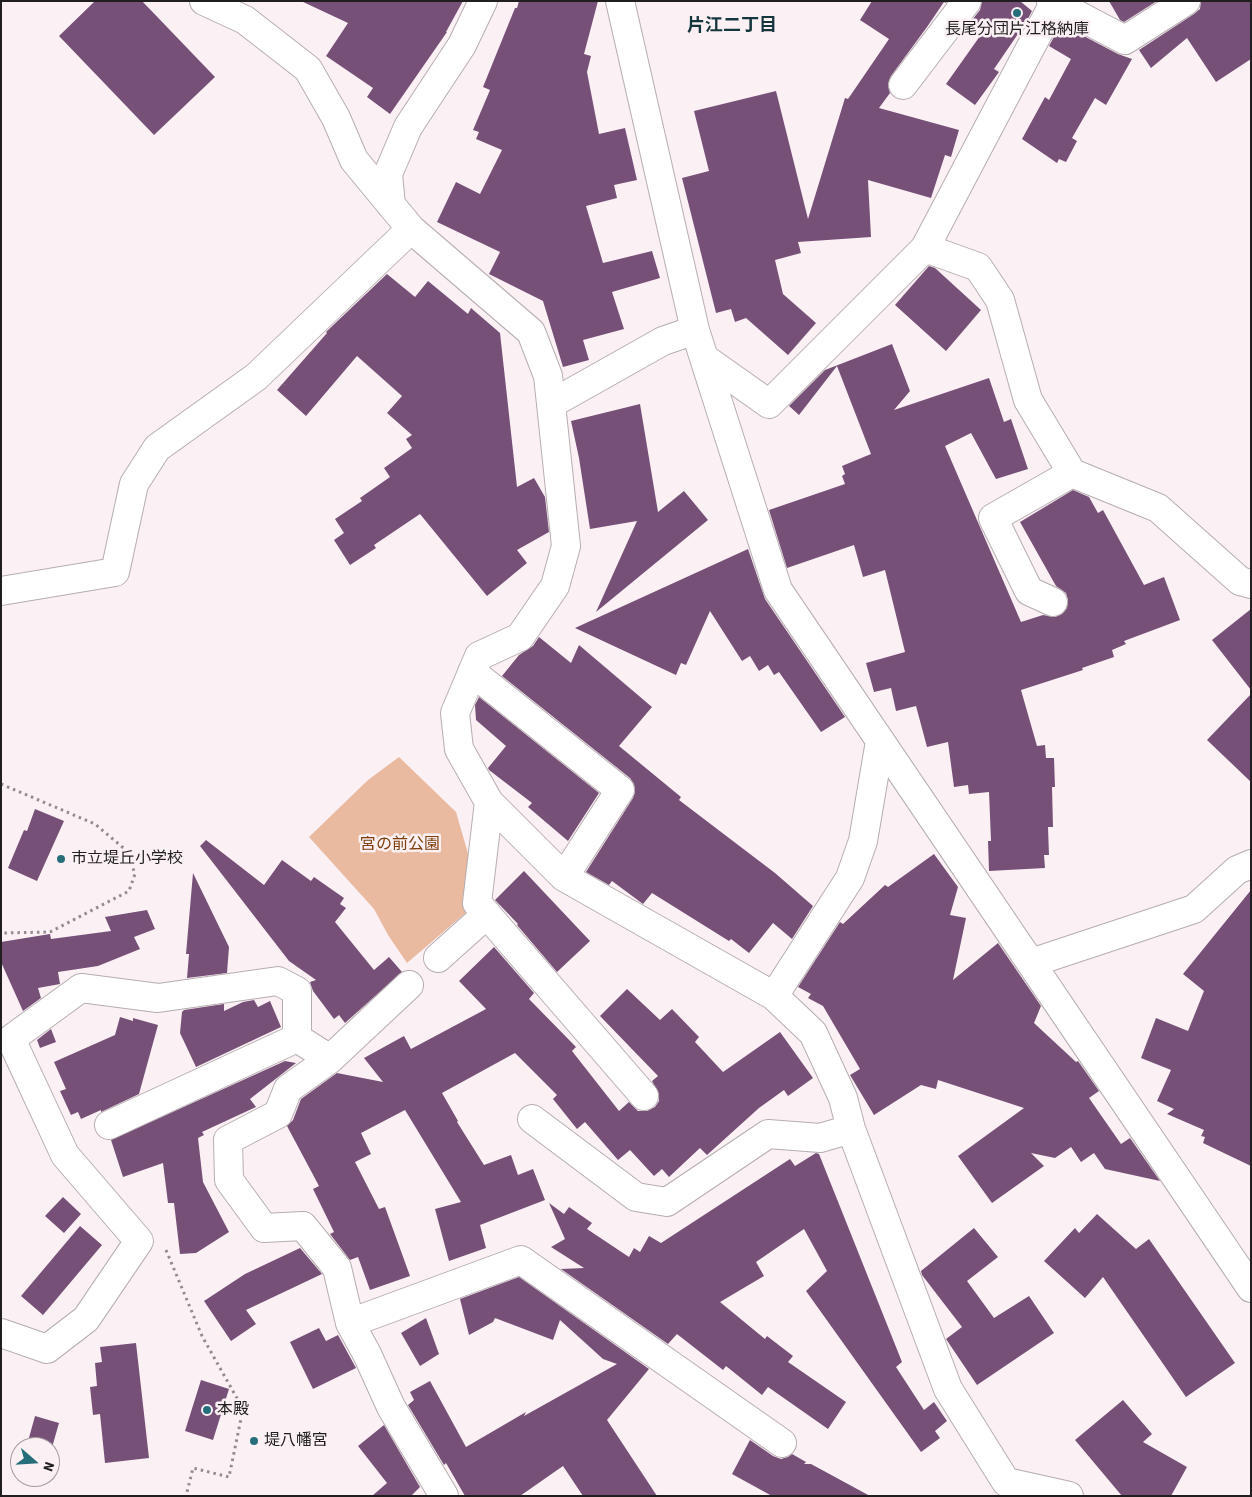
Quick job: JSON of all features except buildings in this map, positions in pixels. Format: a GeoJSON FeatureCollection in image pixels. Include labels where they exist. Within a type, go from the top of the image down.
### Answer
{"type":"FeatureCollection","features":[{"type":"Feature","properties":{"kind":"street"},"geometry":{"type":"LineString","coordinates":[[204,1],[245,20],[308,69],[336,118],[354,160],[411,229],[531,332],[548,376],[566,546],[555,586],[520,637],[479,656],[455,713],[459,749],[489,802],[564,878],[774,996],[813,1033],[843,1098],[851,1129],[948,1389],[1006,1482],[1069,1496]]}},
{"type":"Feature","properties":{"kind":"street"},"geometry":{"type":"LineString","coordinates":[[391,205],[388,174],[408,127],[462,45],[483,1]]}},
{"type":"Feature","properties":{"kind":"street"},"geometry":{"type":"LineString","coordinates":[[620,1],[695,330],[778,590],[1251,1288]]}},
{"type":"Feature","properties":{"kind":"street"},"geometry":{"type":"LineString","coordinates":[[903,85],[967,1]]}},
{"type":"Feature","properties":{"kind":"street"},"geometry":{"type":"LineString","coordinates":[[704,358],[769,404],[925,248],[1052,2],[1125,40],[1186,1]]}},
{"type":"Feature","properties":{"kind":"street"},"geometry":{"type":"LineString","coordinates":[[1,590],[115,572],[134,484],[157,448],[256,377],[411,229]]}},
{"type":"Feature","properties":{"kind":"street"},"geometry":{"type":"LineString","coordinates":[[925,248],[978,267],[1000,300],[1028,400],[1072,473],[1158,508],[1240,581],[1251,584]]}},
{"type":"Feature","properties":{"kind":"street"},"geometry":{"type":"LineString","coordinates":[[551,404],[663,341],[695,330]]}},
{"type":"Feature","properties":{"kind":"street"},"geometry":{"type":"LineString","coordinates":[[1054,602],[1029,591],[994,518],[1072,473]]}},
{"type":"Feature","properties":{"kind":"street"},"geometry":{"type":"LineString","coordinates":[[472,672],[620,790],[564,878]]}},
{"type":"Feature","properties":{"kind":"street"},"geometry":{"type":"LineString","coordinates":[[774,996],[850,878],[863,841],[880,741]]}},
{"type":"Feature","properties":{"kind":"street"},"geometry":{"type":"LineString","coordinates":[[489,802],[477,902],[644,1096]]}},
{"type":"Feature","properties":{"kind":"street"},"geometry":{"type":"LineString","coordinates":[[1031,963],[1194,909],[1237,870],[1251,864]]}},
{"type":"Feature","properties":{"kind":"street"},"geometry":{"type":"LineString","coordinates":[[438,958],[486,914]]}},
{"type":"Feature","properties":{"kind":"street"},"geometry":{"type":"LineString","coordinates":[[1,1333],[47,1349],[86,1319],[139,1241],[65,1155],[10,1039],[81,988],[158,998],[278,981],[297,991],[297,1038]]}},
{"type":"Feature","properties":{"kind":"street"},"geometry":{"type":"LineString","coordinates":[[409,985],[330,1059],[288,1090],[278,1114],[228,1140],[229,1180],[264,1228],[303,1226],[337,1268],[350,1323],[367,1354],[390,1408],[444,1496]]}},
{"type":"Feature","properties":{"kind":"street"},"geometry":{"type":"LineString","coordinates":[[297,1038],[330,1059]]}},
{"type":"Feature","properties":{"kind":"street"},"geometry":{"type":"LineString","coordinates":[[109,1125],[297,1038]]}},
{"type":"Feature","properties":{"kind":"street"},"geometry":{"type":"LineString","coordinates":[[532,1119],[636,1197],[667,1202],[768,1134],[820,1138],[851,1129]]}},
{"type":"Feature","properties":{"kind":"street"},"geometry":{"type":"LineString","coordinates":[[350,1323],[521,1260],[782,1443]]}},
{"type":"Feature","properties":{"kind":"path"},"geometry":{"type":"LineString","coordinates":[[1,784],[95,824],[127,851],[135,874],[129,891],[50,932],[1,933]]}},
{"type":"Feature","properties":{"kind":"path"},"geometry":{"type":"LineString","coordinates":[[166,1249],[202,1336],[243,1409],[229,1477],[193,1468],[186,1496]]}},
{"type":"Feature","properties":{"kind":"green space","name":"宮の前公園"},"geometry":{"type":"Polygon","coordinates":[[[399,757],[456,812],[471,864],[469,910],[407,963],[388,935],[374,909],[309,837],[368,780],[399,757]]]}},
{"type":"Feature","properties":{"kind":"place","name":"長尾分団片江格納庫"},"geometry":{"type":"Point","coordinates":[1017,13]}},
{"type":"Feature","properties":{"kind":"place","name":"市立堤丘小学校"},"geometry":{"type":"Point","coordinates":[61,859]}},
{"type":"Feature","properties":{"kind":"place","name":"本殿"},"geometry":{"type":"Point","coordinates":[207,1410]}},
{"type":"Feature","properties":{"kind":"place","name":"堤八幡宮"},"geometry":{"type":"Point","coordinates":[254,1441]}},
{"type":"Feature","properties":{"kind":"district","name":"片江二丁目"},"geometry":{"type":"Point","coordinates":[732,27]}}]}
